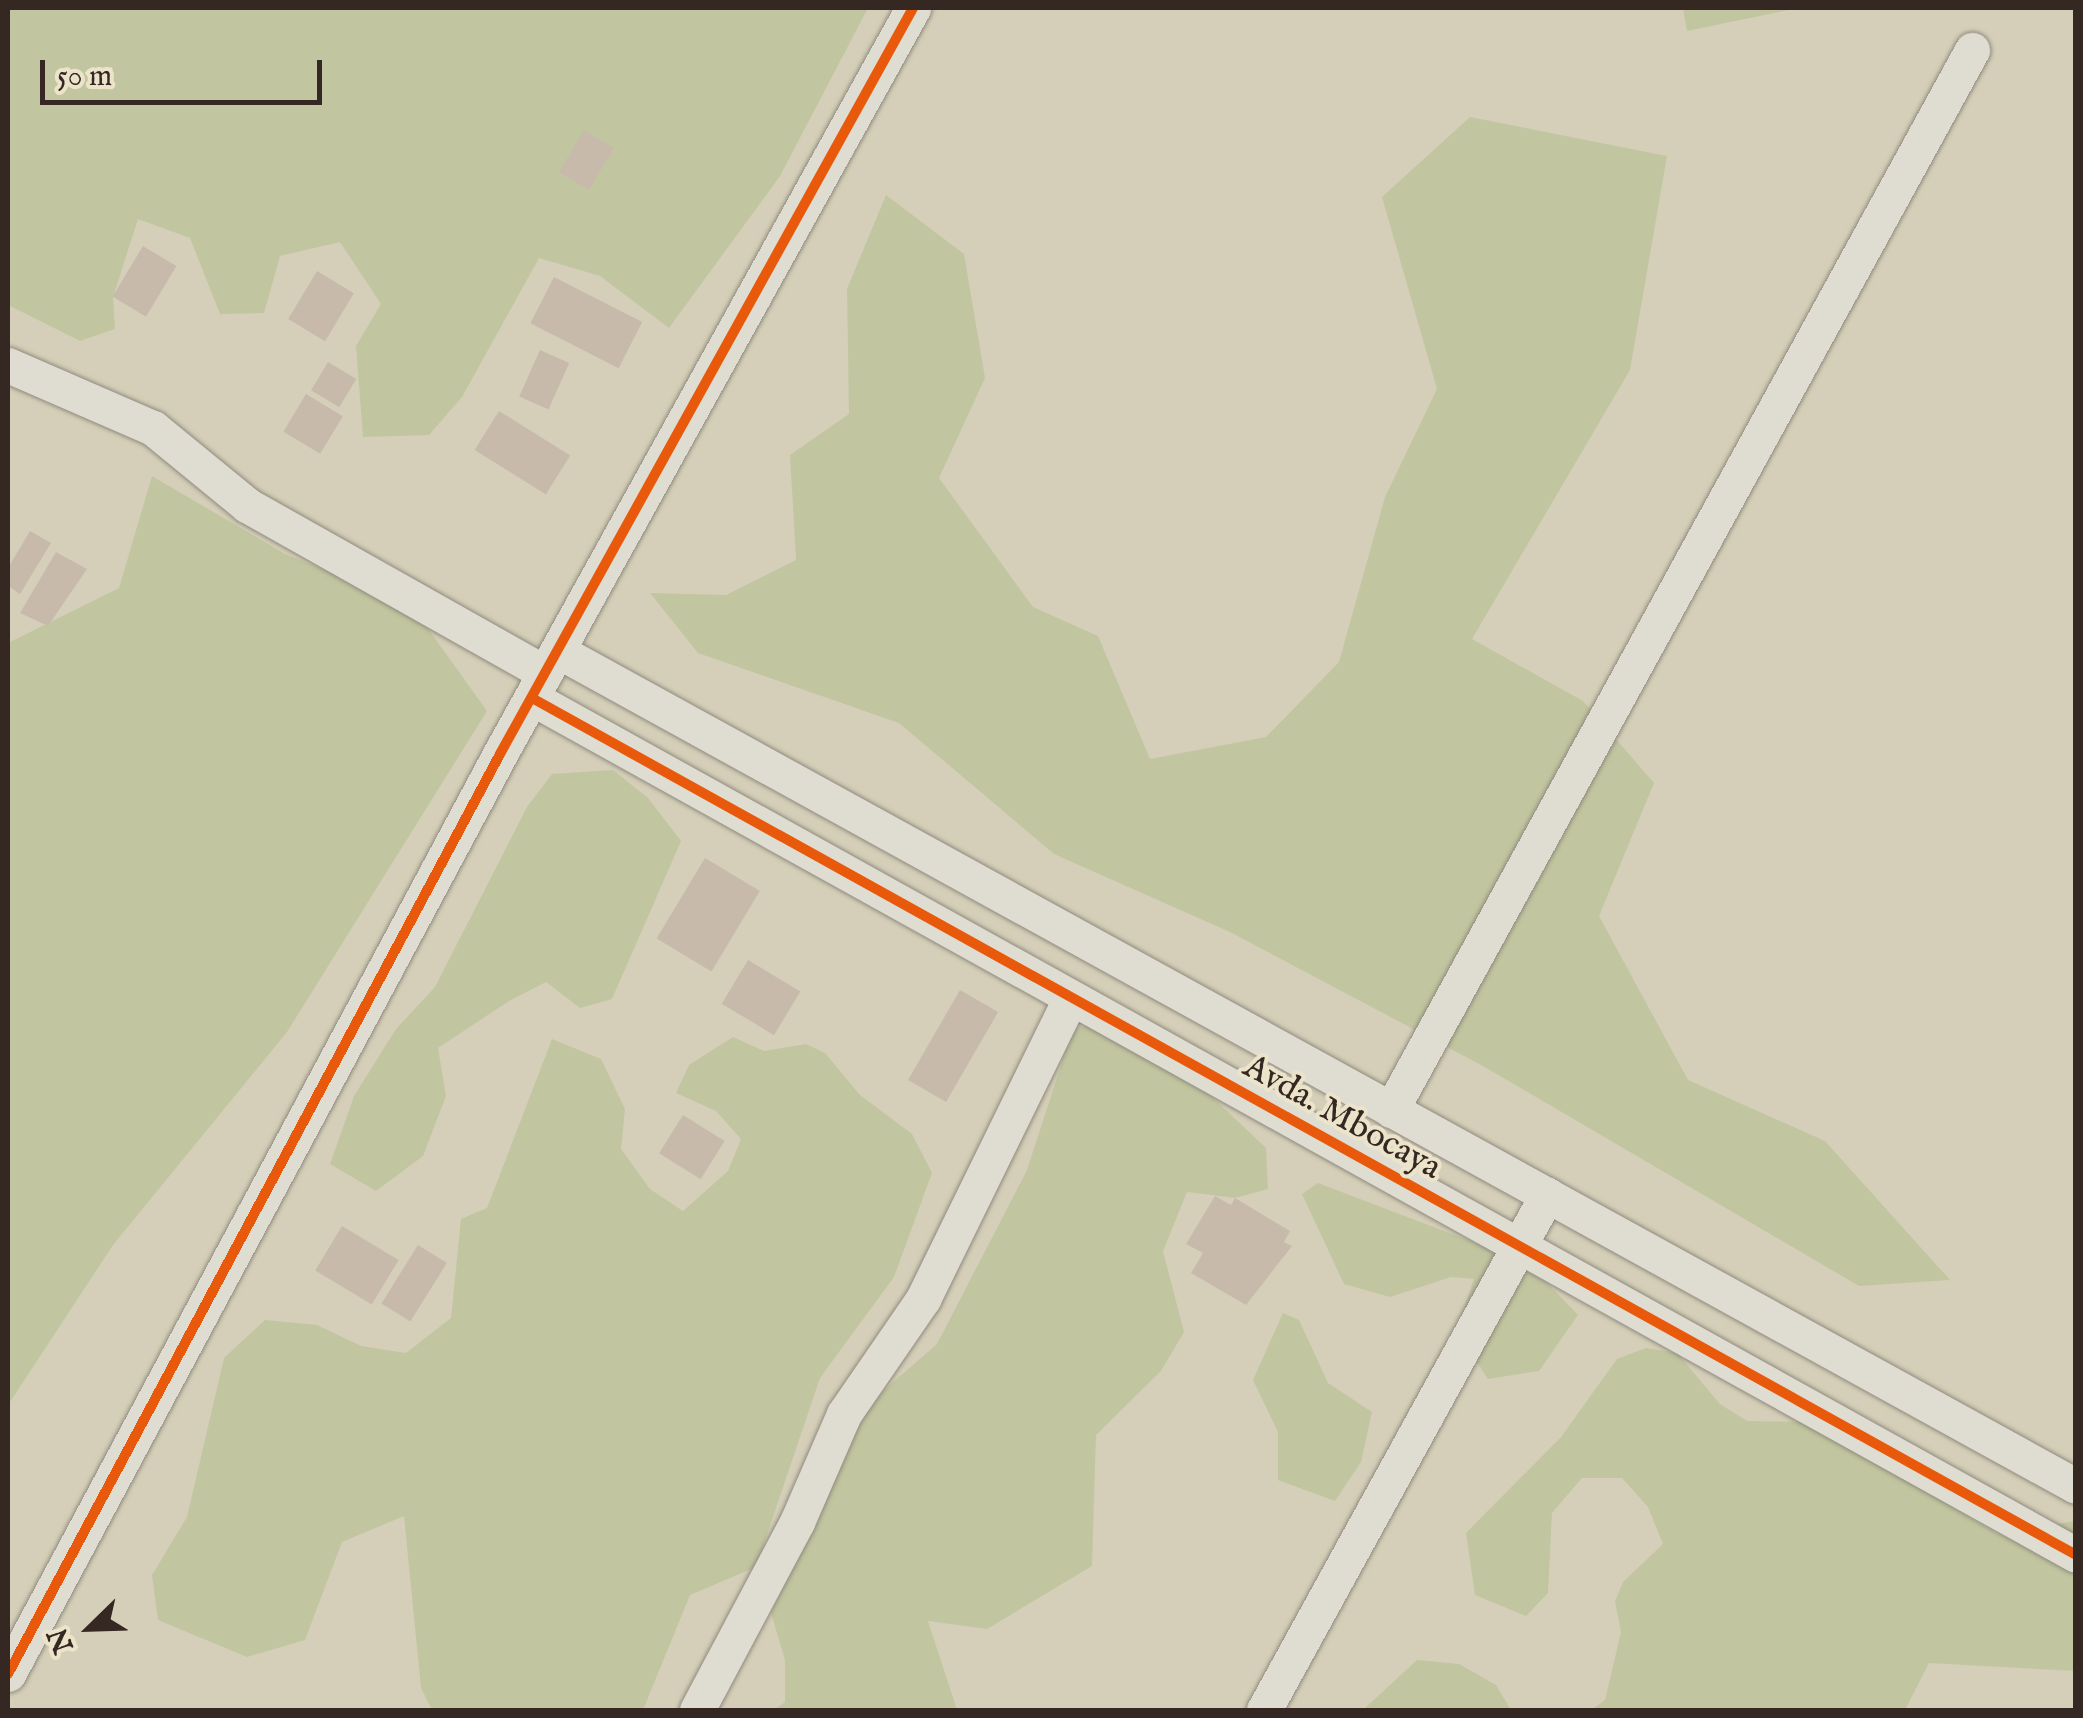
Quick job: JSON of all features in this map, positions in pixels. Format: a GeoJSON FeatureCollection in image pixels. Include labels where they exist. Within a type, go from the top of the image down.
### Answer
{"type":"FeatureCollection","features":[{"type":"Feature","properties":{"kind":"street"},"geometry":{"type":"LineString","coordinates":[[8,1674],[545,674],[912,8]]}},
{"type":"Feature","properties":{"kind":"street"},"geometry":{"type":"LineString","coordinates":[[1391,1110],[1972,50]]}},
{"type":"Feature","properties":{"kind":"street"},"geometry":{"type":"LineString","coordinates":[[8,366],[154,428],[247,505],[545,674],[1391,1110],[2076,1486]]}},
{"type":"Feature","properties":{"kind":"street","name":"Avda. Mbocaya"},"geometry":{"type":"LineString","coordinates":[[545,674],[1069,1002],[2076,1555]]}},
{"type":"Feature","properties":{"kind":"street"},"geometry":{"type":"LineString","coordinates":[[697,1710],[797,1522],[844,1414],[923,1299],[1069,1002]]}},
{"type":"Feature","properties":{"kind":"street"},"geometry":{"type":"LineString","coordinates":[[1264,1710],[1522,1248],[1547,1195]]}},
{"type":"Feature","properties":{"kind":"green space"},"geometry":{"type":"Polygon","coordinates":[[[8,8],[868,8],[780,176],[669,328],[600,276],[539,258],[462,397],[429,435],[363,437],[356,346],[381,304],[340,242],[280,256],[264,313],[220,314],[190,238],[138,219],[113,297],[115,329],[80,341],[8,305],[8,8]]]}},
{"type":"Feature","properties":{"kind":"green space"},"geometry":{"type":"Polygon","coordinates":[[[1683,8],[1798,8],[1687,31],[1683,8]]]}},
{"type":"Feature","properties":{"kind":"green space"},"geometry":{"type":"Polygon","coordinates":[[[1470,117],[1667,156],[1630,370],[1472,639],[1583,701],[1654,783],[1599,916],[1688,1080],[1825,1141],[1950,1280],[1859,1286],[1483,1066],[1230,932],[1054,854],[899,723],[698,653],[650,593],[726,595],[796,560],[790,455],[849,414],[847,289],[886,195],[964,254],[985,378],[939,478],[1033,607],[1098,636],[1150,759],[1266,737],[1339,662],[1385,497],[1437,389],[1382,197],[1470,117]]]}},
{"type":"Feature","properties":{"kind":"green space"},"geometry":{"type":"Polygon","coordinates":[[[152,476],[285,554],[411,605],[487,711],[287,1032],[113,1245],[8,1405],[8,643],[119,588],[152,476]]]}},
{"type":"Feature","properties":{"kind":"green space"},"geometry":{"type":"Polygon","coordinates":[[[613,770],[648,798],[681,841],[612,999],[580,1008],[546,982],[509,1001],[438,1048],[446,1096],[423,1156],[376,1191],[330,1164],[354,1096],[396,1029],[435,987],[527,807],[552,774],[613,770]]]}},
{"type":"Feature","properties":{"kind":"green space"},"geometry":{"type":"Polygon","coordinates":[[[1109,1024],[1174,1061],[1266,1148],[1268,1189],[1235,1198],[1187,1192],[1163,1251],[1184,1332],[1161,1371],[1096,1435],[1092,1566],[987,1629],[928,1621],[957,1710],[774,1710],[785,1702],[785,1660],[771,1613],[826,1496],[837,1431],[937,1344],[1027,1170],[1073,1028],[1109,1024]]]}},
{"type":"Feature","properties":{"kind":"green space"},"geometry":{"type":"Polygon","coordinates":[[[733,1037],[764,1051],[806,1044],[825,1053],[860,1095],[912,1134],[932,1173],[894,1277],[820,1378],[756,1567],[690,1595],[643,1710],[432,1710],[421,1688],[404,1516],[342,1542],[305,1640],[247,1657],[158,1620],[152,1575],[187,1517],[224,1358],[265,1320],[317,1325],[361,1346],[406,1353],[451,1318],[461,1219],[487,1208],[552,1039],[601,1059],[625,1109],[621,1149],[650,1189],[683,1211],[728,1171],[741,1139],[716,1111],[676,1093],[689,1065],[733,1037]]]}},
{"type":"Feature","properties":{"kind":"green space"},"geometry":{"type":"Polygon","coordinates":[[[1318,1183],[1528,1263],[1578,1315],[1539,1371],[1488,1379],[1456,1332],[1474,1279],[1451,1277],[1390,1297],[1344,1284],[1302,1194],[1318,1183]]]}},
{"type":"Feature","properties":{"kind":"green space"},"geometry":{"type":"Polygon","coordinates":[[[1283,1313],[1299,1320],[1328,1383],[1372,1412],[1361,1462],[1335,1501],[1278,1480],[1278,1432],[1253,1380],[1283,1313]]]}},
{"type":"Feature","properties":{"kind":"green space"},"geometry":{"type":"Polygon","coordinates":[[[1646,1348],[1677,1353],[1720,1404],[1747,1421],[1807,1422],[1998,1534],[2075,1521],[2075,1671],[1929,1663],[1905,1710],[1591,1710],[1605,1700],[1621,1632],[1615,1601],[1623,1582],[1663,1544],[1648,1507],[1622,1478],[1582,1478],[1552,1513],[1548,1593],[1526,1616],[1475,1595],[1466,1533],[1561,1437],[1617,1359],[1646,1348]]]}},
{"type":"Feature","properties":{"kind":"green space"},"geometry":{"type":"Polygon","coordinates":[[[1417,1660],[1459,1664],[1496,1685],[1511,1710],[1363,1710],[1417,1660]]]}},
{"type":"Feature","properties":{"kind":"building"},"geometry":{"type":"Polygon","coordinates":[[[584,130],[614,148],[589,190],[559,172],[584,130]]]}},
{"type":"Feature","properties":{"kind":"building"},"geometry":{"type":"Polygon","coordinates":[[[143,246],[176,266],[146,317],[113,297],[143,246]]]}},
{"type":"Feature","properties":{"kind":"building"},"geometry":{"type":"Polygon","coordinates":[[[317,271],[354,293],[325,341],[288,319],[317,271]]]}},
{"type":"Feature","properties":{"kind":"building"},"geometry":{"type":"Polygon","coordinates":[[[554,277],[642,322],[619,368],[530,323],[554,277]]]}},
{"type":"Feature","properties":{"kind":"building"},"geometry":{"type":"Polygon","coordinates":[[[540,350],[569,363],[548,410],[519,397],[540,350]]]}},
{"type":"Feature","properties":{"kind":"building"},"geometry":{"type":"Polygon","coordinates":[[[328,362],[356,379],[339,407],[311,390],[328,362]]]}},
{"type":"Feature","properties":{"kind":"building"},"geometry":{"type":"Polygon","coordinates":[[[306,394],[343,416],[320,454],[283,432],[306,394]]]}},
{"type":"Feature","properties":{"kind":"building"},"geometry":{"type":"Polygon","coordinates":[[[499,411],[570,456],[546,495],[475,450],[499,411]]]}},
{"type":"Feature","properties":{"kind":"building"},"geometry":{"type":"Polygon","coordinates":[[[30,531],[51,543],[20,594],[8,586],[8,568],[30,531]]]}},
{"type":"Feature","properties":{"kind":"building"},"geometry":{"type":"Polygon","coordinates":[[[56,552],[87,569],[48,626],[20,613],[56,552]]]}},
{"type":"Feature","properties":{"kind":"building"},"geometry":{"type":"Polygon","coordinates":[[[705,858],[760,891],[711,972],[657,939],[705,858]]]}},
{"type":"Feature","properties":{"kind":"building"},"geometry":{"type":"Polygon","coordinates":[[[748,960],[800,991],[774,1035],[722,1004],[748,960]]]}},
{"type":"Feature","properties":{"kind":"building"},"geometry":{"type":"Polygon","coordinates":[[[960,990],[998,1012],[946,1102],[908,1080],[960,990]]]}},
{"type":"Feature","properties":{"kind":"building"},"geometry":{"type":"Polygon","coordinates":[[[683,1115],[725,1141],[701,1179],[659,1153],[683,1115]]]}},
{"type":"Feature","properties":{"kind":"building"},"geometry":{"type":"Polygon","coordinates":[[[1215,1196],[1231,1205],[1235,1198],[1290,1231],[1284,1242],[1292,1246],[1246,1305],[1191,1273],[1203,1253],[1186,1244],[1215,1196]]]}},
{"type":"Feature","properties":{"kind":"building"},"geometry":{"type":"Polygon","coordinates":[[[342,1226],[399,1260],[372,1305],[315,1271],[342,1226]]]}},
{"type":"Feature","properties":{"kind":"building"},"geometry":{"type":"Polygon","coordinates":[[[418,1245],[447,1263],[410,1322],[381,1304],[418,1245]]]}},
{"type":"Feature","properties":{"kind":"cycle path"},"geometry":{"type":"LineString","coordinates":[[8,1674],[500,754],[913,8]]}},
{"type":"Feature","properties":{"kind":"cycle path"},"geometry":{"type":"LineString","coordinates":[[532,698],[2076,1555]]}}]}
